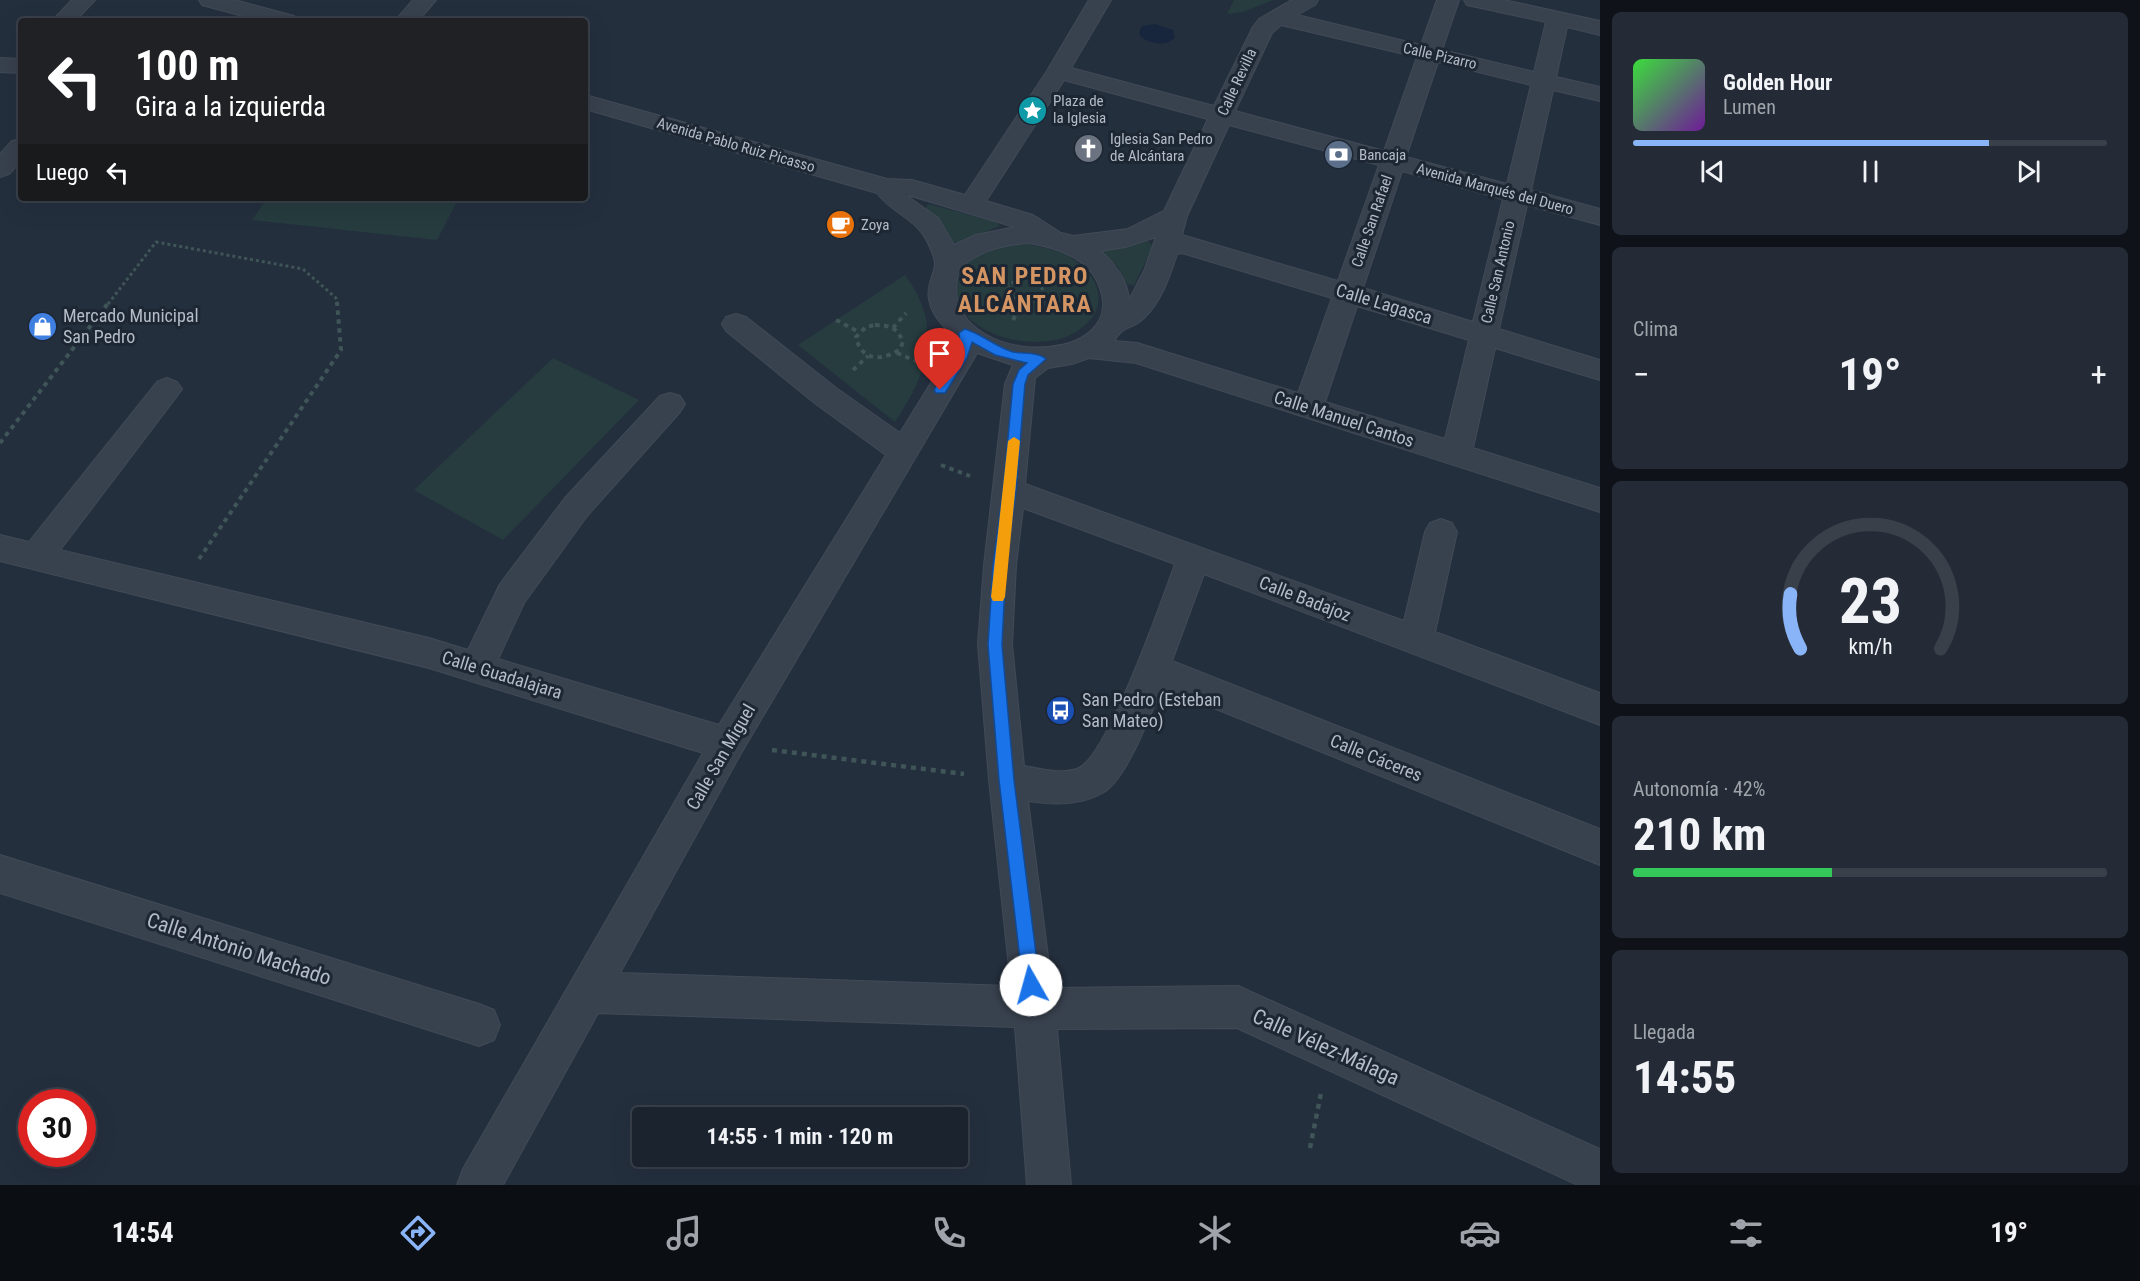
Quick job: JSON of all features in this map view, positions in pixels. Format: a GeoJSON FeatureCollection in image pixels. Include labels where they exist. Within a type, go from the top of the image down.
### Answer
{"type":"FeatureCollection","features":[{"type":"Feature","properties":{"kind":"street"},"geometry":{"type":"LineString","coordinates":[[66,18],[84,0]]}},
{"type":"Feature","properties":{"kind":"street"},"geometry":{"type":"LineString","coordinates":[[210,0],[274,18]]}},
{"type":"Feature","properties":{"kind":"street"},"geometry":{"type":"LineString","coordinates":[[282,18],[295,0]]}},
{"type":"Feature","properties":{"kind":"street"},"geometry":{"type":"LineString","coordinates":[[409,18],[425,0]]}},
{"type":"Feature","properties":{"kind":"street"},"geometry":{"type":"LineString","coordinates":[[971,205],[1058,71],[1100,0]]}},
{"type":"Feature","properties":{"kind":"street","name":"Calle Revilla"},"geometry":{"type":"LineString","coordinates":[[1086,348],[1103,335],[1111,323],[1129,316],[1143,302],[1168,247],[1174,216],[1261,32],[1267,24],[1307,0]]}},
{"type":"Feature","properties":{"kind":"street","name":"Calle San Rafael"},"geometry":{"type":"LineString","coordinates":[[1308,408],[1448,0]]}},
{"type":"Feature","properties":{"kind":"street"},"geometry":{"type":"LineString","coordinates":[[1475,0],[1600,28]]}},
{"type":"Feature","properties":{"kind":"street","name":"Calle Pizarro"},"geometry":{"type":"LineString","coordinates":[[1280,18],[1600,94]]}},
{"type":"Feature","properties":{"kind":"street","name":"Calle San Antonio"},"geometry":{"type":"LineString","coordinates":[[1456,454],[1558,19]]}},
{"type":"Feature","properties":{"kind":"street","name":"Avenida Marqués del Duero"},"geometry":{"type":"LineString","coordinates":[[1058,71],[1600,217]]}},
{"type":"Feature","properties":{"kind":"street","name":"Avenida Pablo Ruiz Picasso"},"geometry":{"type":"LineString","coordinates":[[588,103],[886,187],[912,188],[1024,221],[1094,259],[1114,284],[1118,304],[1111,323]]}},
{"type":"Feature","properties":{"kind":"street"},"geometry":{"type":"LineString","coordinates":[[886,187],[901,206],[931,226],[940,241],[948,263],[940,298],[951,319],[965,333],[1000,352],[1025,359],[1062,356],[1086,348]]}},
{"type":"Feature","properties":{"kind":"street"},"geometry":{"type":"LineString","coordinates":[[948,263],[974,244],[1000,236],[1029,235],[1061,242],[1122,239],[1154,229],[1174,216]]}},
{"type":"Feature","properties":{"kind":"street","name":"Calle Lagasca"},"geometry":{"type":"LineString","coordinates":[[1168,247],[1182,244],[1192,246],[1600,370]]}},
{"type":"Feature","properties":{"kind":"street"},"geometry":{"type":"LineString","coordinates":[[736,324],[826,396],[903,451]]}},
{"type":"Feature","properties":{"kind":"street","name":"Calle San Miguel"},"geometry":{"type":"LineString","coordinates":[[479,1185],[728,744],[961,358],[966,343],[965,333]]}},
{"type":"Feature","properties":{"kind":"street","name":"Calle Manuel Cantos"},"geometry":{"type":"LineString","coordinates":[[1086,348],[1137,353],[1600,500]]}},
{"type":"Feature","properties":{"kind":"street"},"geometry":{"type":"LineString","coordinates":[[1040,359],[1023,373],[1019,384],[1000,565],[995,645],[1007,780],[1034,1008],[1049,1185]]}},
{"type":"Feature","properties":{"kind":"street"},"geometry":{"type":"LineString","coordinates":[[36,557],[167,389]]}},
{"type":"Feature","properties":{"kind":"street"},"geometry":{"type":"LineString","coordinates":[[476,668],[512,594],[576,507],[670,404]]}},
{"type":"Feature","properties":{"kind":"street","name":"Calle Badajoz"},"geometry":{"type":"LineString","coordinates":[[1009,491],[1194,556],[1600,709]]}},
{"type":"Feature","properties":{"kind":"street"},"geometry":{"type":"LineString","coordinates":[[1416,640],[1441,532]]}},
{"type":"Feature","properties":{"kind":"street","name":"Calle Guadalajara"},"geometry":{"type":"LineString","coordinates":[[0,548],[429,653],[728,744]]}},
{"type":"Feature","properties":{"kind":"street"},"geometry":{"type":"LineString","coordinates":[[1007,780],[1063,789],[1095,779],[1116,752],[1152,668],[1194,556]]}},
{"type":"Feature","properties":{"kind":"street","name":"Calle Cáceres"},"geometry":{"type":"LineString","coordinates":[[1152,668],[1600,848]]}},
{"type":"Feature","properties":{"kind":"street","name":"Calle Antonio Machado"},"geometry":{"type":"LineString","coordinates":[[0,874],[479,1025]]}},
{"type":"Feature","properties":{"kind":"street","name":"Calle Vélez-Málaga"},"geometry":{"type":"LineString","coordinates":[[590,992],[1034,1008],[1238,1007],[1600,1172]]}},
{"type":"Feature","properties":{"kind":"path"},"geometry":{"type":"LineString","coordinates":[[0,442],[156,242],[303,269],[337,299],[341,350],[176,591]]}},
{"type":"Feature","properties":{"kind":"path"},"geometry":{"type":"LineString","coordinates":[[1021,304],[1006,284],[1034,277],[1048,297]]}},
{"type":"Feature","properties":{"kind":"path"},"geometry":{"type":"LineString","coordinates":[[1011,324],[1021,304],[1048,297],[1082,307]]}},
{"type":"Feature","properties":{"kind":"path"},"geometry":{"type":"LineString","coordinates":[[836,320],[859,332]]}},
{"type":"Feature","properties":{"kind":"path"},"geometry":{"type":"LineString","coordinates":[[884,325],[899,332],[903,338],[903,345],[893,356],[868,356],[856,343],[859,332],[866,327],[884,325]]}},
{"type":"Feature","properties":{"kind":"path"},"geometry":{"type":"LineString","coordinates":[[903,451],[1009,491]]}},
{"type":"Feature","properties":{"kind":"path"},"geometry":{"type":"LineString","coordinates":[[728,744],[1007,780]]}},
{"type":"Feature","properties":{"kind":"path"},"geometry":{"type":"LineString","coordinates":[[1310,1148],[1330,1048]]}},
{"type":"Feature","properties":{"kind":"green space"},"geometry":{"type":"Polygon","coordinates":[[[1234,0],[1273,0],[1243,12],[1227,14],[1234,0]]]}},
{"type":"Feature","properties":{"kind":"green space"},"geometry":{"type":"Polygon","coordinates":[[[265,201],[457,201],[437,240],[252,220],[265,201]]]}},
{"type":"Feature","properties":{"kind":"green space"},"geometry":{"type":"Polygon","coordinates":[[[929,204],[996,222],[1000,226],[957,243],[953,242],[942,223],[925,208],[929,204]]]}},
{"type":"Feature","properties":{"kind":"green space"},"geometry":{"type":"Polygon","coordinates":[[[1148,241],[1153,246],[1134,286],[1127,284],[1118,267],[1100,251],[1102,246],[1148,241]]]}},
{"type":"Feature","properties":{"kind":"green space"},"geometry":{"type":"Polygon","coordinates":[[[1026,244],[1054,250],[1070,257],[1091,276],[1097,287],[1099,298],[1097,309],[1082,328],[1068,336],[1040,342],[1008,339],[980,327],[960,306],[957,283],[966,264],[974,257],[993,248],[1026,244]]]}},
{"type":"Feature","properties":{"kind":"green space"},"geometry":{"type":"Polygon","coordinates":[[[905,275],[925,313],[928,331],[927,350],[916,386],[895,422],[798,345],[905,275]]]}},
{"type":"Feature","properties":{"kind":"green space"},"geometry":{"type":"Polygon","coordinates":[[[553,358],[639,400],[503,540],[414,490],[553,358]]]}},
{"type":"Feature","properties":{"kind":"water"},"geometry":{"type":"Polygon","coordinates":[[[1155,24],[1173,30],[1175,38],[1167,43],[1158,43],[1141,37],[1139,33],[1142,26],[1155,24]]]}},
{"type":"Feature","properties":{"kind":"slow traffic"},"geometry":{"type":"LineString","coordinates":[[998,597],[1014,441]]}},
{"type":"Feature","properties":{"kind":"place","name":"Plaza de la Iglesia"},"geometry":{"type":"Point","coordinates":[1032,110]}},
{"type":"Feature","properties":{"kind":"place","name":"Iglesia San Pedro de Alcántara"},"geometry":{"type":"Point","coordinates":[1089,148]}},
{"type":"Feature","properties":{"kind":"place","name":"Bancaja"},"geometry":{"type":"Point","coordinates":[1338,155]}},
{"type":"Feature","properties":{"kind":"place","name":"Zoya"},"geometry":{"type":"Point","coordinates":[840,225]}},
{"type":"Feature","properties":{"kind":"place","name":"Mercado Municipal San Pedro"},"geometry":{"type":"Point","coordinates":[42,326]}},
{"type":"Feature","properties":{"kind":"place","name":"San Pedro (Esteban San Mateo)"},"geometry":{"type":"Point","coordinates":[1061,710]}},
{"type":"Feature","properties":{"kind":"district","name":"SAN PEDRO ALCÁNTARA"},"geometry":{"type":"Point","coordinates":[1025,290]}},
{"type":"Feature","properties":{"kind":"route"},"geometry":{"type":"LineString","coordinates":[[940,390],[961,358],[966,343],[965,333],[1000,352],[1025,359],[1040,359],[1023,373],[1019,384],[1000,565],[995,645],[1007,780],[1031,985]]}}]}
